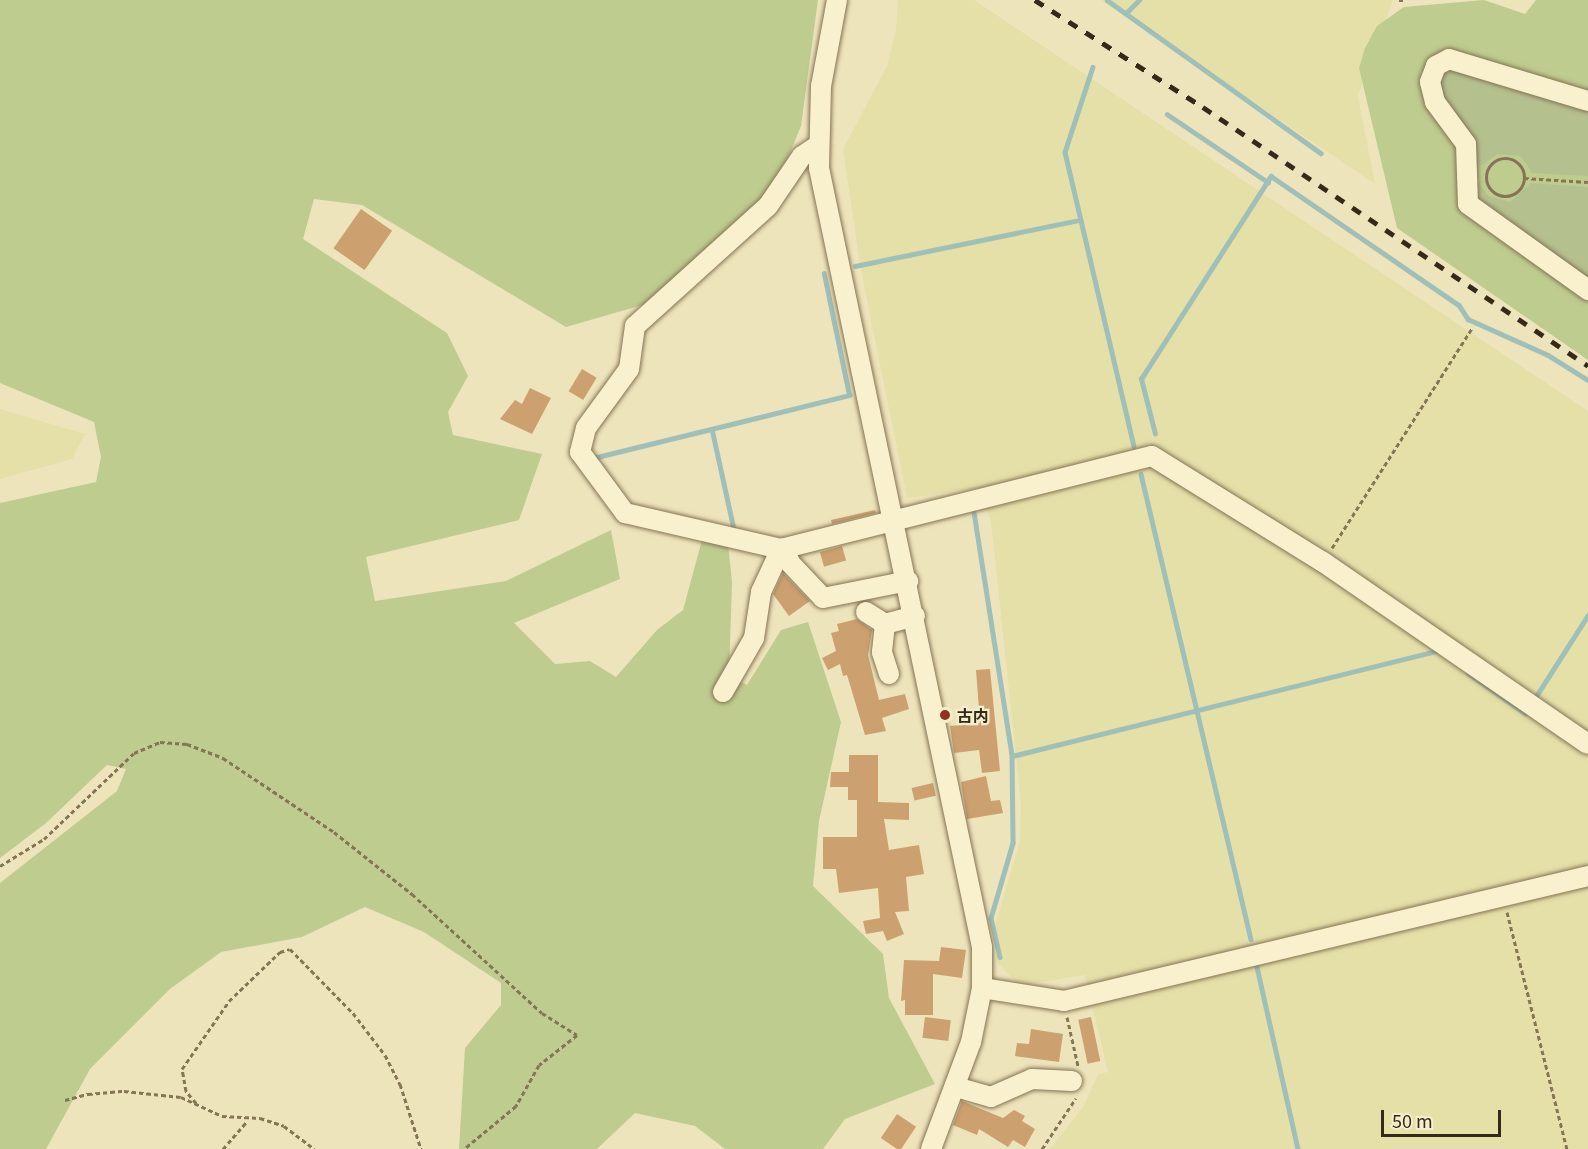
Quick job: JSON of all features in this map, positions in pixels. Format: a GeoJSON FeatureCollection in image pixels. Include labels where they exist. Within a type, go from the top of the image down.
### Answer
{"type":"FeatureCollection","features":[{"type":"Feature","properties":{"kind":"street"},"geometry":{"type":"LineString","coordinates":[[837,0],[820,86],[817,146],[982,947],[982,988],[971,1042],[931,1149]]}},
{"type":"Feature","properties":{"kind":"street"},"geometry":{"type":"LineString","coordinates":[[1588,101],[1449,59],[1436,66],[1430,82],[1435,102],[1466,144],[1468,204],[1588,290]]}},
{"type":"Feature","properties":{"kind":"street"},"geometry":{"type":"LineString","coordinates":[[817,146],[802,156],[768,206],[635,326],[629,369],[586,428],[580,452],[625,513],[782,548],[1152,456],[1323,562],[1588,744]]}},
{"type":"Feature","properties":{"kind":"street"},"geometry":{"type":"LineString","coordinates":[[782,548],[790,563],[823,598],[908,581]]}},
{"type":"Feature","properties":{"kind":"street"},"geometry":{"type":"LineString","coordinates":[[723,692],[754,638],[761,592],[782,548]]}},
{"type":"Feature","properties":{"kind":"street"},"geometry":{"type":"LineString","coordinates":[[866,612],[885,624],[915,616]]}},
{"type":"Feature","properties":{"kind":"street"},"geometry":{"type":"LineString","coordinates":[[885,624],[882,652],[889,674]]}},
{"type":"Feature","properties":{"kind":"street"},"geometry":{"type":"LineString","coordinates":[[982,988],[1064,1001],[1588,876]]}},
{"type":"Feature","properties":{"kind":"street"},"geometry":{"type":"LineString","coordinates":[[956,1087],[991,1097],[1032,1079],[1072,1081]]}},
{"type":"Feature","properties":{"kind":"path"},"geometry":{"type":"LineString","coordinates":[[1399,0],[1405,0]]}},
{"type":"Feature","properties":{"kind":"path"},"geometry":{"type":"LineString","coordinates":[[1509,159],[1520,166],[1524,178],[1520,189],[1504,196],[1489,187],[1486,176],[1496,160],[1509,159]]}},
{"type":"Feature","properties":{"kind":"path"},"geometry":{"type":"LineString","coordinates":[[1524,178],[1588,182]]}},
{"type":"Feature","properties":{"kind":"path"},"geometry":{"type":"LineString","coordinates":[[1323,562],[1473,327]]}},
{"type":"Feature","properties":{"kind":"path"},"geometry":{"type":"LineString","coordinates":[[0,866],[44,839],[134,753],[160,742],[187,744],[223,758],[334,832],[412,894],[542,1013],[578,1035],[539,1065],[516,1106],[464,1149]]}},
{"type":"Feature","properties":{"kind":"path"},"geometry":{"type":"LineString","coordinates":[[1503,897],[1567,1149]]}},
{"type":"Feature","properties":{"kind":"path"},"geometry":{"type":"LineString","coordinates":[[196,1103],[186,1091],[182,1069],[229,1001],[280,951],[290,949],[353,1013],[385,1055],[400,1084],[421,1149]]}},
{"type":"Feature","properties":{"kind":"path"},"geometry":{"type":"LineString","coordinates":[[65,1100],[124,1091],[181,1097],[222,1116],[247,1120],[260,1118],[285,1126],[314,1149]]}},
{"type":"Feature","properties":{"kind":"path"},"geometry":{"type":"LineString","coordinates":[[223,1149],[247,1120]]}},
{"type":"Feature","properties":{"kind":"shaded area"},"geometry":{"type":"Polygon","coordinates":[[[898,0],[974,0],[1588,411],[1588,1149],[1050,1149],[1083,1107],[1098,1074],[1108,1072],[1085,975],[1028,984],[1015,981],[996,961],[995,926],[1020,841],[1021,804],[991,521],[977,488],[907,498],[860,265],[843,149],[887,66],[896,29],[898,0]]]}},
{"type":"Feature","properties":{"kind":"shaded area"},"geometry":{"type":"Polygon","coordinates":[[[1101,0],[1393,0],[1358,96],[1375,184],[1101,0]]]}},
{"type":"Feature","properties":{"kind":"shaded area"},"geometry":{"type":"Polygon","coordinates":[[[0,409],[85,434],[72,459],[0,479],[0,409]]]}},
{"type":"Feature","properties":{"kind":"green space"},"geometry":{"type":"Polygon","coordinates":[[[0,0],[818,0],[801,126],[778,182],[646,304],[566,327],[362,205],[314,199],[303,239],[447,333],[468,376],[448,412],[453,435],[542,454],[519,520],[366,557],[375,601],[506,581],[611,530],[620,579],[514,623],[555,664],[590,661],[616,677],[657,630],[683,610],[702,540],[728,544],[732,582],[729,675],[747,685],[781,630],[808,622],[841,722],[819,821],[813,886],[883,954],[889,998],[935,1084],[845,1119],[823,1149],[725,1149],[695,1126],[635,1113],[597,1149],[459,1149],[465,1048],[501,1005],[501,983],[424,932],[365,907],[302,937],[221,952],[170,989],[90,1069],[46,1149],[0,1149],[0,883],[117,791],[126,769],[107,765],[46,823],[0,858],[0,503],[96,482],[101,457],[94,422],[0,383],[0,0]]]}},
{"type":"Feature","properties":{"kind":"green space"},"geometry":{"type":"Polygon","coordinates":[[[1484,0],[1525,14],[1536,0],[1588,0],[1588,360],[1397,228],[1359,68],[1365,48],[1377,26],[1404,7],[1484,0]]]}},
{"type":"Feature","properties":{"kind":"green space"},"geometry":{"type":"Polygon","coordinates":[[[1449,66],[1588,110],[1588,176],[1532,173],[1521,156],[1498,154],[1475,170],[1442,103],[1437,79],[1449,66]]]}},
{"type":"Feature","properties":{"kind":"green space"},"geometry":{"type":"Polygon","coordinates":[[[1474,182],[1479,182],[1488,196],[1510,202],[1531,183],[1588,187],[1588,285],[1473,203],[1474,182]]]}},
{"type":"Feature","properties":{"kind":"building"},"geometry":{"type":"Polygon","coordinates":[[[361,209],[392,231],[365,270],[333,248],[361,209]]]}},
{"type":"Feature","properties":{"kind":"building"},"geometry":{"type":"Polygon","coordinates":[[[582,369],[597,378],[583,400],[569,391],[582,369]]]}},
{"type":"Feature","properties":{"kind":"building"},"geometry":{"type":"Polygon","coordinates":[[[530,388],[551,398],[532,434],[500,419],[515,400],[522,404],[530,388]]]}},
{"type":"Feature","properties":{"kind":"building"},"geometry":{"type":"Polygon","coordinates":[[[875,510],[876,513],[832,524],[831,520],[875,510]]]}},
{"type":"Feature","properties":{"kind":"building"},"geometry":{"type":"Polygon","coordinates":[[[842,546],[846,560],[824,567],[820,552],[842,546]]]}},
{"type":"Feature","properties":{"kind":"building"},"geometry":{"type":"Polygon","coordinates":[[[783,573],[810,601],[789,616],[773,594],[783,573]]]}},
{"type":"Feature","properties":{"kind":"building"},"geometry":{"type":"Polygon","coordinates":[[[857,619],[872,630],[868,655],[879,700],[905,694],[909,709],[882,718],[886,731],[865,735],[847,675],[843,676],[840,664],[828,670],[822,658],[836,651],[831,633],[839,631],[837,624],[857,619]]]}},
{"type":"Feature","properties":{"kind":"building"},"geometry":{"type":"Polygon","coordinates":[[[990,669],[1000,771],[982,773],[979,750],[954,753],[950,726],[980,723],[976,670],[990,669]]]}},
{"type":"Feature","properties":{"kind":"building"},"geometry":{"type":"Polygon","coordinates":[[[849,755],[878,755],[878,802],[909,803],[909,820],[884,819],[889,850],[919,845],[924,874],[906,877],[909,911],[895,912],[904,934],[887,941],[883,931],[866,934],[863,921],[880,918],[878,888],[839,893],[836,869],[823,869],[823,837],[857,837],[857,800],[848,800],[848,787],[830,787],[831,772],[849,772],[849,755]]]}},
{"type":"Feature","properties":{"kind":"building"},"geometry":{"type":"Polygon","coordinates":[[[986,776],[991,801],[1000,800],[1003,813],[967,819],[961,782],[986,776]]]}},
{"type":"Feature","properties":{"kind":"building"},"geometry":{"type":"Polygon","coordinates":[[[933,783],[936,796],[914,801],[912,788],[933,783]]]}},
{"type":"Feature","properties":{"kind":"building"},"geometry":{"type":"Polygon","coordinates":[[[941,947],[966,950],[962,978],[933,974],[933,1015],[905,1015],[905,1000],[901,1001],[904,960],[939,961],[941,947]]]}},
{"type":"Feature","properties":{"kind":"building"},"geometry":{"type":"Polygon","coordinates":[[[925,1017],[951,1020],[948,1041],[922,1038],[925,1017]]]}},
{"type":"Feature","properties":{"kind":"building"},"geometry":{"type":"Polygon","coordinates":[[[1091,1017],[1100,1061],[1088,1064],[1078,1020],[1091,1017]]]}},
{"type":"Feature","properties":{"kind":"building"},"geometry":{"type":"Polygon","coordinates":[[[1031,1029],[1063,1034],[1059,1062],[1015,1056],[1017,1043],[1029,1044],[1031,1029]]]}},
{"type":"Feature","properties":{"kind":"building"},"geometry":{"type":"Polygon","coordinates":[[[962,1101],[1003,1118],[1014,1110],[1025,1116],[1022,1121],[1035,1129],[1025,1147],[1013,1140],[1008,1147],[979,1129],[977,1135],[953,1125],[962,1101]]]}},
{"type":"Feature","properties":{"kind":"building"},"geometry":{"type":"Polygon","coordinates":[[[897,1114],[916,1127],[901,1149],[897,1149],[881,1138],[897,1114]]]}},
{"type":"Feature","properties":{"kind":"waterway"},"geometry":{"type":"LineString","coordinates":[[1107,0],[1321,153]]}},
{"type":"Feature","properties":{"kind":"waterway"},"geometry":{"type":"LineString","coordinates":[[1127,12],[1139,0]]}},
{"type":"Feature","properties":{"kind":"waterway"},"geometry":{"type":"LineString","coordinates":[[1093,67],[1065,152],[1134,446]]}},
{"type":"Feature","properties":{"kind":"waterway"},"geometry":{"type":"LineString","coordinates":[[1167,114],[1268,182]]}},
{"type":"Feature","properties":{"kind":"waterway"},"geometry":{"type":"LineString","coordinates":[[1155,434],[1141,379],[1271,176],[1459,305],[1468,319],[1548,355],[1588,380]]}},
{"type":"Feature","properties":{"kind":"waterway"},"geometry":{"type":"LineString","coordinates":[[855,266],[1079,220]]}},
{"type":"Feature","properties":{"kind":"waterway"},"geometry":{"type":"LineString","coordinates":[[593,458],[849,395],[824,274]]}},
{"type":"Feature","properties":{"kind":"waterway"},"geometry":{"type":"LineString","coordinates":[[712,429],[734,529]]}},
{"type":"Feature","properties":{"kind":"waterway"},"geometry":{"type":"LineString","coordinates":[[1141,474],[1251,939]]}},
{"type":"Feature","properties":{"kind":"waterway"},"geometry":{"type":"LineString","coordinates":[[974,512],[1012,756],[1013,843],[991,918],[1000,957]]}},
{"type":"Feature","properties":{"kind":"waterway"},"geometry":{"type":"LineString","coordinates":[[1533,701],[1588,615]]}},
{"type":"Feature","properties":{"kind":"waterway"},"geometry":{"type":"LineString","coordinates":[[1012,756],[1436,651]]}},
{"type":"Feature","properties":{"kind":"waterway"},"geometry":{"type":"LineString","coordinates":[[1468,673],[1525,713],[1528,708]]}},
{"type":"Feature","properties":{"kind":"waterway"},"geometry":{"type":"LineString","coordinates":[[1257,967],[1298,1149]]}},
{"type":"Feature","properties":{"kind":"railway"},"geometry":{"type":"LineString","coordinates":[[1035,0],[1203,107],[1588,366]]}},
{"type":"Feature","properties":{"kind":"place","name":"古内"},"geometry":{"type":"Point","coordinates":[945,715]}}]}
